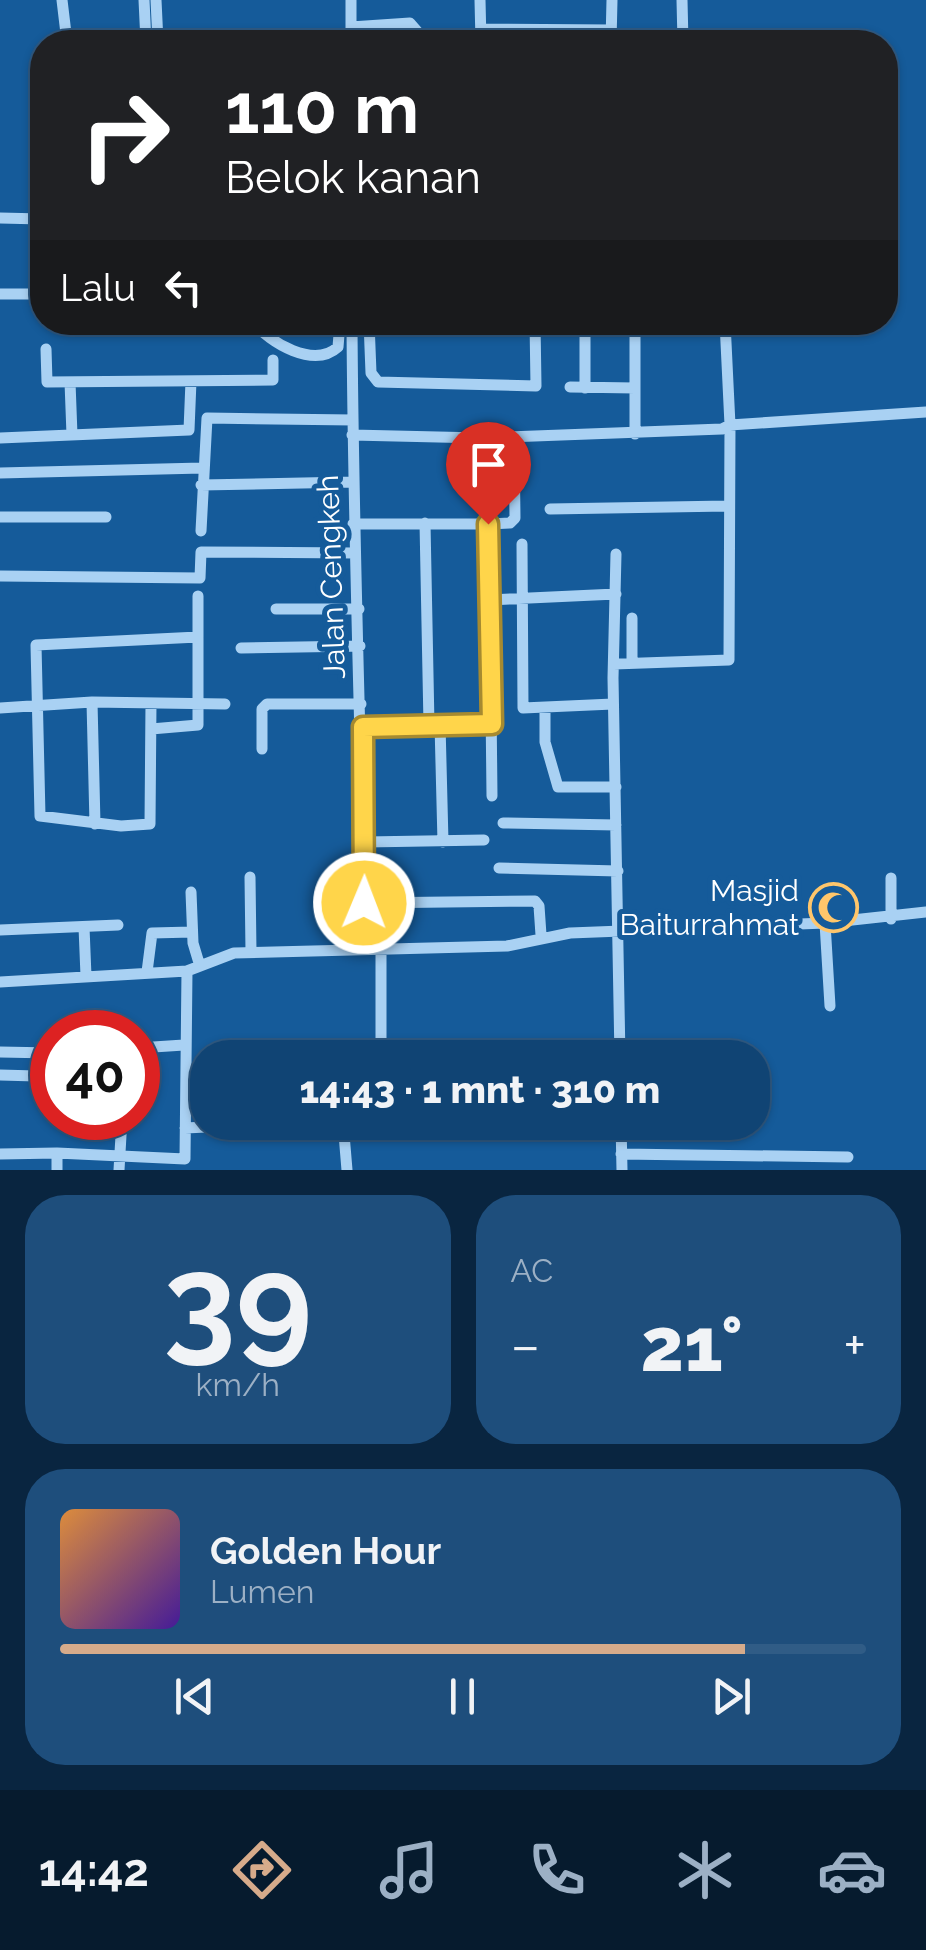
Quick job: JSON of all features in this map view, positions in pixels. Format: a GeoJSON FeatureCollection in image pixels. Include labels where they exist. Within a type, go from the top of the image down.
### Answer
{"type":"FeatureCollection","features":[{"type":"Feature","properties":{"kind":"street"},"geometry":{"type":"LineString","coordinates":[[62,0],[66,30]]}},
{"type":"Feature","properties":{"kind":"street"},"geometry":{"type":"LineString","coordinates":[[144,0],[145,30]]}},
{"type":"Feature","properties":{"kind":"street"},"geometry":{"type":"LineString","coordinates":[[156,0],[157,30]]}},
{"type":"Feature","properties":{"kind":"street"},"geometry":{"type":"LineString","coordinates":[[351,0],[351,27],[410,23],[416,30]]}},
{"type":"Feature","properties":{"kind":"street"},"geometry":{"type":"LineString","coordinates":[[480,0],[481,30]]}},
{"type":"Feature","properties":{"kind":"street"},"geometry":{"type":"LineString","coordinates":[[612,0],[612,30]]}},
{"type":"Feature","properties":{"kind":"street"},"geometry":{"type":"LineString","coordinates":[[682,0],[682,30]]}},
{"type":"Feature","properties":{"kind":"street"},"geometry":{"type":"LineString","coordinates":[[0,218],[30,219]]}},
{"type":"Feature","properties":{"kind":"street"},"geometry":{"type":"LineString","coordinates":[[0,294],[30,294]]}},
{"type":"Feature","properties":{"kind":"street"},"geometry":{"type":"LineString","coordinates":[[270,335],[284,346],[319,355],[338,347],[339,335]]}},
{"type":"Feature","properties":{"kind":"street","name":"Jalan Cengkeh"},"geometry":{"type":"LineString","coordinates":[[352,335],[351,482],[363,727],[365,949]]}},
{"type":"Feature","properties":{"kind":"street"},"geometry":{"type":"LineString","coordinates":[[370,335],[370,372],[378,382],[536,386],[535,335]]}},
{"type":"Feature","properties":{"kind":"street"},"geometry":{"type":"LineString","coordinates":[[585,335],[585,388]]}},
{"type":"Feature","properties":{"kind":"street"},"geometry":{"type":"LineString","coordinates":[[635,335],[636,434]]}},
{"type":"Feature","properties":{"kind":"street"},"geometry":{"type":"LineString","coordinates":[[614,664],[729,660],[730,424],[726,335]]}},
{"type":"Feature","properties":{"kind":"street"},"geometry":{"type":"LineString","coordinates":[[46,349],[47,382],[273,380],[273,360]]}},
{"type":"Feature","properties":{"kind":"street"},"geometry":{"type":"LineString","coordinates":[[0,438],[188,430],[191,381]]}},
{"type":"Feature","properties":{"kind":"street"},"geometry":{"type":"LineString","coordinates":[[70,382],[72,435]]}},
{"type":"Feature","properties":{"kind":"street"},"geometry":{"type":"LineString","coordinates":[[570,388],[635,388]]}},
{"type":"Feature","properties":{"kind":"street"},"geometry":{"type":"LineString","coordinates":[[352,436],[636,434],[926,412]]}},
{"type":"Feature","properties":{"kind":"street"},"geometry":{"type":"LineString","coordinates":[[201,531],[207,418],[353,420]]}},
{"type":"Feature","properties":{"kind":"street"},"geometry":{"type":"LineString","coordinates":[[353,524],[510,523],[515,518],[514,436]]}},
{"type":"Feature","properties":{"kind":"street"},"geometry":{"type":"LineString","coordinates":[[0,472],[202,468]]}},
{"type":"Feature","properties":{"kind":"street"},"geometry":{"type":"LineString","coordinates":[[201,485],[351,482]]}},
{"type":"Feature","properties":{"kind":"street"},"geometry":{"type":"LineString","coordinates":[[550,510],[727,506]]}},
{"type":"Feature","properties":{"kind":"street"},"geometry":{"type":"LineString","coordinates":[[0,516],[106,517]]}},
{"type":"Feature","properties":{"kind":"street"},"geometry":{"type":"LineString","coordinates":[[424,523],[443,842]]}},
{"type":"Feature","properties":{"kind":"street"},"geometry":{"type":"LineString","coordinates":[[488,524],[492,796]]}},
{"type":"Feature","properties":{"kind":"street"},"geometry":{"type":"LineString","coordinates":[[522,544],[522,706],[545,710],[614,704]]}},
{"type":"Feature","properties":{"kind":"street"},"geometry":{"type":"LineString","coordinates":[[0,576],[200,578],[201,552],[355,553]]}},
{"type":"Feature","properties":{"kind":"street"},"geometry":{"type":"LineString","coordinates":[[616,554],[614,704],[620,1040]]}},
{"type":"Feature","properties":{"kind":"street"},"geometry":{"type":"LineString","coordinates":[[488,600],[616,594]]}},
{"type":"Feature","properties":{"kind":"street"},"geometry":{"type":"LineString","coordinates":[[150,730],[196,728],[198,596]]}},
{"type":"Feature","properties":{"kind":"street"},"geometry":{"type":"LineString","coordinates":[[276,609],[359,609]]}},
{"type":"Feature","properties":{"kind":"street"},"geometry":{"type":"LineString","coordinates":[[632,618],[632,663]]}},
{"type":"Feature","properties":{"kind":"street"},"geometry":{"type":"LineString","coordinates":[[151,703],[151,822],[145,826],[95,824],[40,816],[36,705],[39,644],[198,637]]}},
{"type":"Feature","properties":{"kind":"street"},"geometry":{"type":"LineString","coordinates":[[241,648],[360,646]]}},
{"type":"Feature","properties":{"kind":"street"},"geometry":{"type":"LineString","coordinates":[[0,708],[92,702],[225,704]]}},
{"type":"Feature","properties":{"kind":"street"},"geometry":{"type":"LineString","coordinates":[[92,702],[95,824]]}},
{"type":"Feature","properties":{"kind":"street"},"geometry":{"type":"LineString","coordinates":[[262,748],[262,709],[267,704],[362,704]]}},
{"type":"Feature","properties":{"kind":"street"},"geometry":{"type":"LineString","coordinates":[[545,710],[545,742],[557,786],[616,787]]}},
{"type":"Feature","properties":{"kind":"street"},"geometry":{"type":"LineString","coordinates":[[363,727],[492,724]]}},
{"type":"Feature","properties":{"kind":"street"},"geometry":{"type":"LineString","coordinates":[[503,823],[616,825]]}},
{"type":"Feature","properties":{"kind":"street"},"geometry":{"type":"LineString","coordinates":[[366,842],[484,840]]}},
{"type":"Feature","properties":{"kind":"street"},"geometry":{"type":"LineString","coordinates":[[499,868],[618,871]]}},
{"type":"Feature","properties":{"kind":"street"},"geometry":{"type":"LineString","coordinates":[[250,877],[251,952]]}},
{"type":"Feature","properties":{"kind":"street"},"geometry":{"type":"LineString","coordinates":[[891,878],[892,919]]}},
{"type":"Feature","properties":{"kind":"street"},"geometry":{"type":"LineString","coordinates":[[191,892],[192,932],[199,963]]}},
{"type":"Feature","properties":{"kind":"street"},"geometry":{"type":"LineString","coordinates":[[364,903],[535,900],[541,936]]}},
{"type":"Feature","properties":{"kind":"street"},"geometry":{"type":"LineString","coordinates":[[0,982],[187,971],[199,963],[251,952],[507,946],[541,936],[892,919],[926,912]]}},
{"type":"Feature","properties":{"kind":"street"},"geometry":{"type":"LineString","coordinates":[[825,923],[830,1006]]}},
{"type":"Feature","properties":{"kind":"street"},"geometry":{"type":"LineString","coordinates":[[84,926],[86,976]]}},
{"type":"Feature","properties":{"kind":"street"},"geometry":{"type":"LineString","coordinates":[[0,930],[118,926]]}},
{"type":"Feature","properties":{"kind":"street"},"geometry":{"type":"LineString","coordinates":[[148,972],[152,934],[192,932]]}},
{"type":"Feature","properties":{"kind":"street"},"geometry":{"type":"LineString","coordinates":[[381,949],[381,1040]]}},
{"type":"Feature","properties":{"kind":"street"},"geometry":{"type":"LineString","coordinates":[[0,1154],[120,1155],[185,1164],[187,971]]}},
{"type":"Feature","properties":{"kind":"street"},"geometry":{"type":"LineString","coordinates":[[160,1047],[184,1045]]}},
{"type":"Feature","properties":{"kind":"street"},"geometry":{"type":"LineString","coordinates":[[0,1052],[30,1053]]}},
{"type":"Feature","properties":{"kind":"street"},"geometry":{"type":"LineString","coordinates":[[186,1072],[190,1072]]}},
{"type":"Feature","properties":{"kind":"street"},"geometry":{"type":"LineString","coordinates":[[0,1076],[30,1076]]}},
{"type":"Feature","properties":{"kind":"street"},"geometry":{"type":"LineString","coordinates":[[185,1128],[190,1128]]}},
{"type":"Feature","properties":{"kind":"street"},"geometry":{"type":"LineString","coordinates":[[120,1170],[121,1140]]}},
{"type":"Feature","properties":{"kind":"street"},"geometry":{"type":"LineString","coordinates":[[345,1140],[348,1170]]}},
{"type":"Feature","properties":{"kind":"street"},"geometry":{"type":"LineString","coordinates":[[622,1140],[622,1170]]}},
{"type":"Feature","properties":{"kind":"street"},"geometry":{"type":"LineString","coordinates":[[57,1154],[57,1170]]}},
{"type":"Feature","properties":{"kind":"street"},"geometry":{"type":"LineString","coordinates":[[622,1154],[841,1161]]}},
{"type":"Feature","properties":{"kind":"place","name":"Masjid Baiturrahmat"},"geometry":{"type":"Point","coordinates":[834,907]}},
{"type":"Feature","properties":{"kind":"route"},"geometry":{"type":"LineString","coordinates":[[364,903],[363,727],[492,724],[488,524]]}}]}
